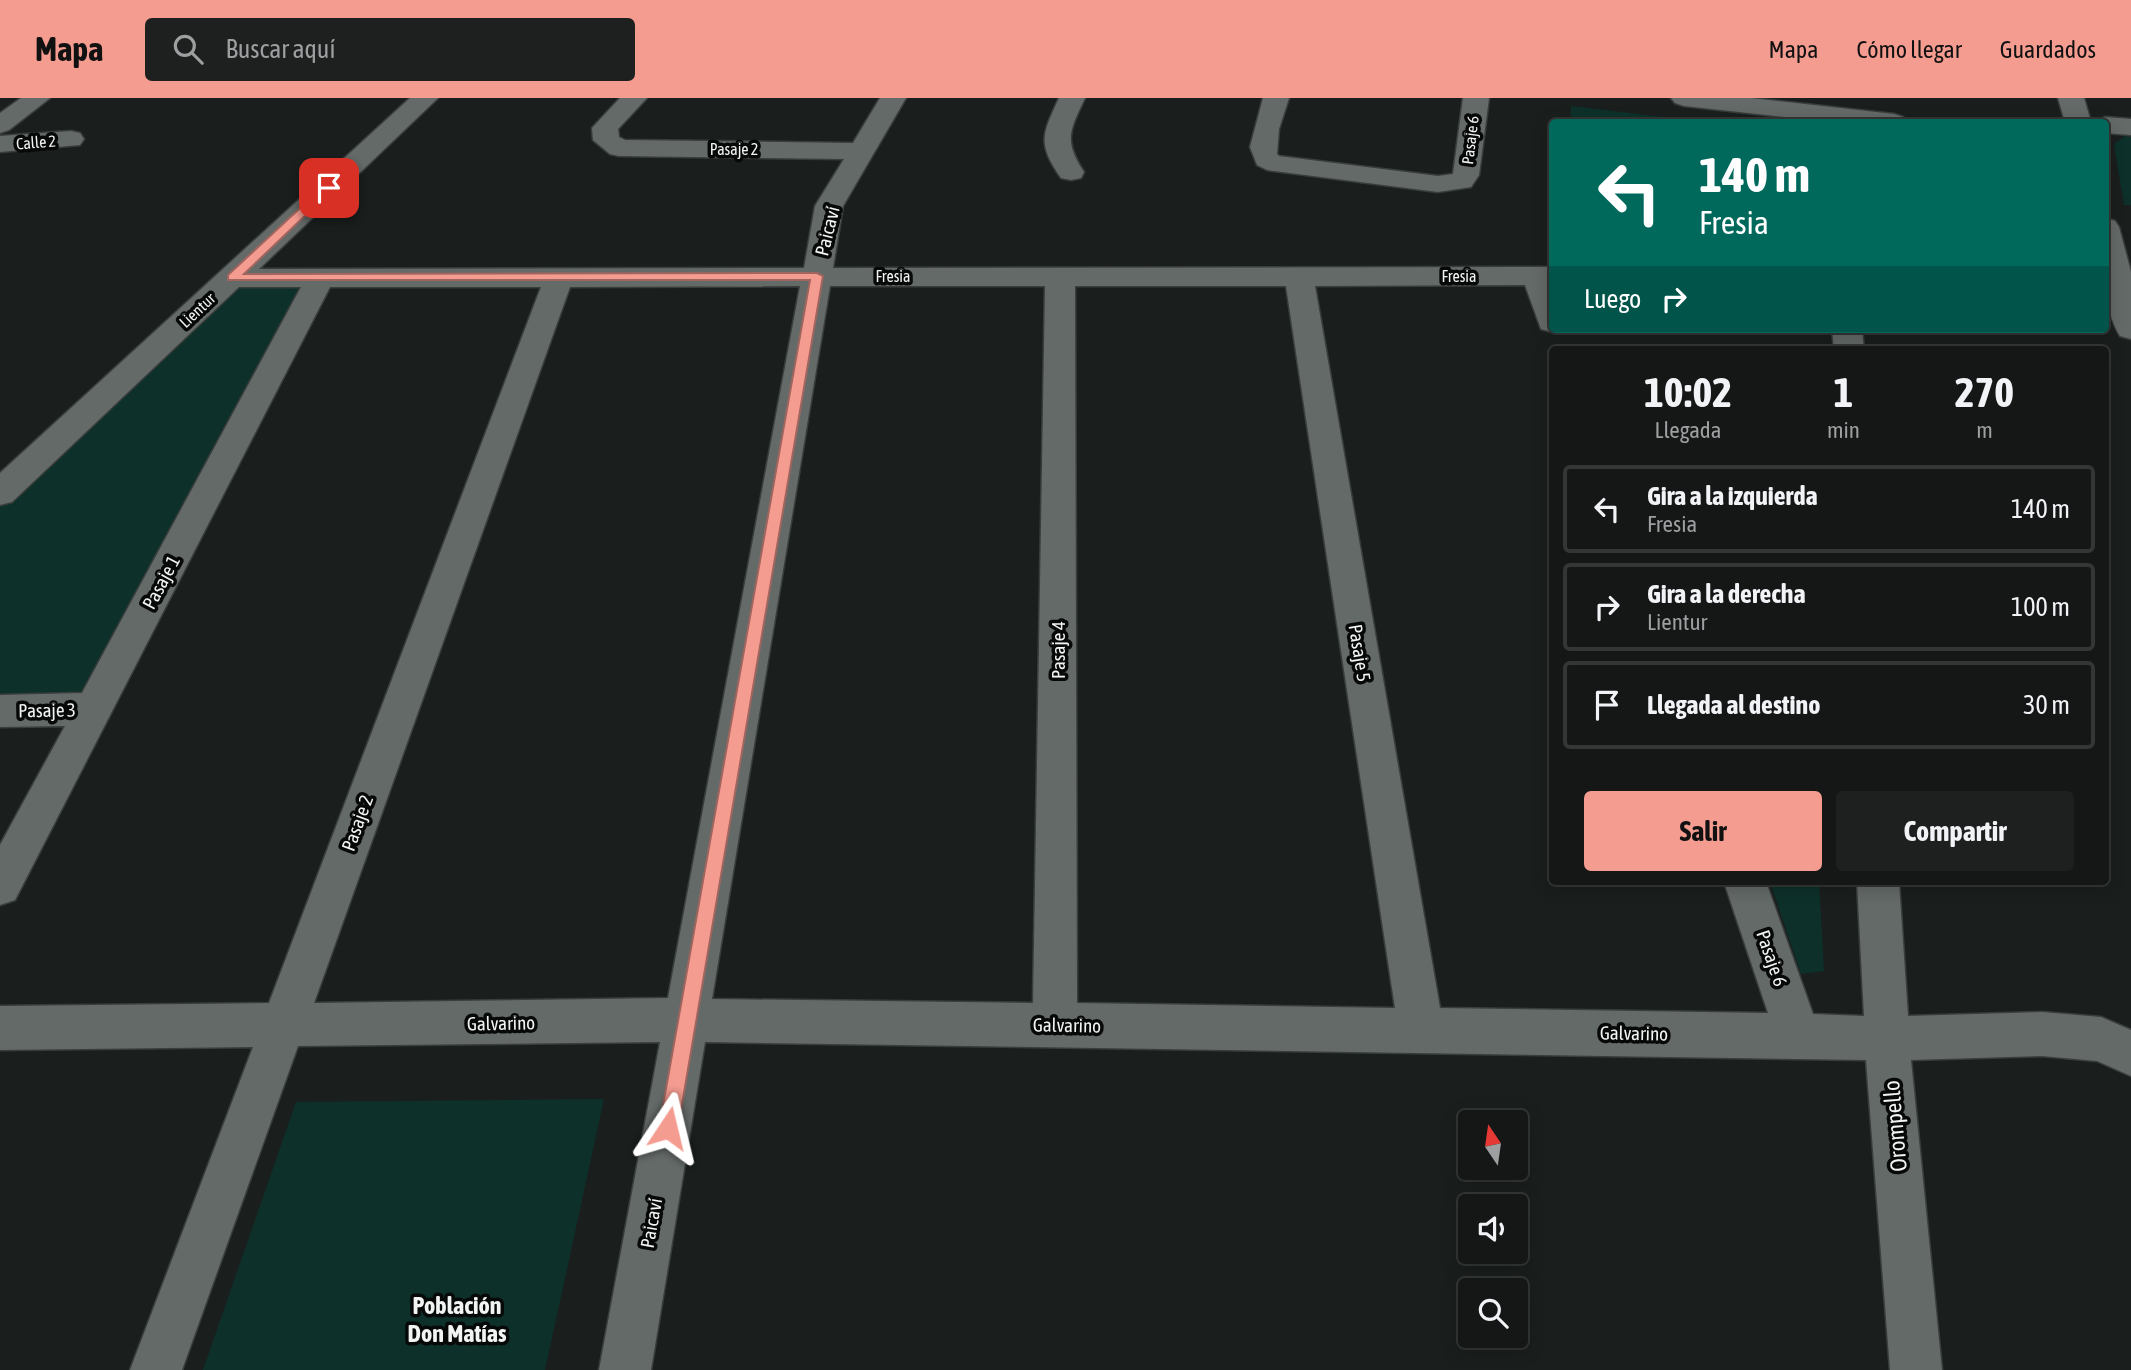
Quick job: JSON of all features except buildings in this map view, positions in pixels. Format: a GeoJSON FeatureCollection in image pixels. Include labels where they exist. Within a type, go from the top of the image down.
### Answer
{"type":"FeatureCollection","features":[{"type":"Feature","properties":{"kind":"street"},"geometry":{"type":"LineString","coordinates":[[0,125],[37,98]]}},
{"type":"Feature","properties":{"kind":"street","name":"Lientur"},"geometry":{"type":"LineString","coordinates":[[0,494],[425,98]]}},
{"type":"Feature","properties":{"kind":"street","name":"Pasaje 2"},"geometry":{"type":"LineString","coordinates":[[634,98],[605,128],[606,140],[619,148],[863,150]]}},
{"type":"Feature","properties":{"kind":"street","name":"Paicaví"},"geometry":{"type":"LineString","coordinates":[[625,1370],[830,206],[893,98]]}},
{"type":"Feature","properties":{"kind":"street"},"geometry":{"type":"LineString","coordinates":[[1071,172],[1055,146],[1055,137],[1072,98]]}},
{"type":"Feature","properties":{"kind":"street","name":"Pasaje 6"},"geometry":{"type":"LineString","coordinates":[[1276,98],[1263,143],[1262,152],[1266,159],[1276,164],[1438,184],[1461,181],[1466,174],[1476,98]]}},
{"type":"Feature","properties":{"kind":"street"},"geometry":{"type":"LineString","coordinates":[[1685,98],[1872,119]]}},
{"type":"Feature","properties":{"kind":"street"},"geometry":{"type":"LineString","coordinates":[[2071,98],[2077,119]]}},
{"type":"Feature","properties":{"kind":"street"},"geometry":{"type":"LineString","coordinates":[[2109,125],[2131,127]]}},
{"type":"Feature","properties":{"kind":"street","name":"Calle 2"},"geometry":{"type":"LineString","coordinates":[[0,144],[71,139]]}},
{"type":"Feature","properties":{"kind":"street"},"geometry":{"type":"LineString","coordinates":[[2109,237],[2125,277],[2131,329]]}},
{"type":"Feature","properties":{"kind":"street","name":"Pasaje 4"},"geometry":{"type":"LineString","coordinates":[[1055,1025],[1060,275]]}},
{"type":"Feature","properties":{"kind":"street"},"geometry":{"type":"LineString","coordinates":[[1544,276],[1549,305]]}},
{"type":"Feature","properties":{"kind":"street","name":"Fresia"},"geometry":{"type":"LineString","coordinates":[[233,278],[1544,276]]}},
{"type":"Feature","properties":{"kind":"street","name":"Pasaje 1"},"geometry":{"type":"LineString","coordinates":[[0,886],[321,277]]}},
{"type":"Feature","properties":{"kind":"street","name":"Pasaje 2"},"geometry":{"type":"LineString","coordinates":[[156,1370],[559,277]]}},
{"type":"Feature","properties":{"kind":"street","name":"Pasaje 5"},"geometry":{"type":"LineString","coordinates":[[1299,277],[1420,1030]]}},
{"type":"Feature","properties":{"kind":"street","name":"Pasaje 3"},"geometry":{"type":"LineString","coordinates":[[0,711],[94,709]]}},
{"type":"Feature","properties":{"kind":"street","name":"Pasaje 6"},"geometry":{"type":"LineString","coordinates":[[1746,885],[1798,1035]]}},
{"type":"Feature","properties":{"kind":"street","name":"Orompello"},"geometry":{"type":"LineString","coordinates":[[1878,885],[1887,1039],[1916,1370]]}},
{"type":"Feature","properties":{"kind":"street","name":"Galvarino"},"geometry":{"type":"LineString","coordinates":[[0,1028],[687,1020],[1798,1035],[1887,1039],[2042,1034],[2101,1039],[2131,1054]]}},
{"type":"Feature","properties":{"kind":"green space"},"geometry":{"type":"Polygon","coordinates":[[[1571,106],[1680,119],[1571,119],[1571,106]]]}},
{"type":"Feature","properties":{"kind":"green space"},"geometry":{"type":"Polygon","coordinates":[[[2125,136],[2131,137],[2131,205],[2124,205],[2114,144],[2125,136]]]}},
{"type":"Feature","properties":{"kind":"green space"},"geometry":{"type":"Polygon","coordinates":[[[236,284],[308,284],[87,699],[0,701],[0,505],[236,284]]]}},
{"type":"Feature","properties":{"kind":"green space"},"geometry":{"type":"Polygon","coordinates":[[[1771,885],[1819,885],[1824,971],[1801,974],[1771,885]]]}},
{"type":"Feature","properties":{"kind":"green space"},"geometry":{"type":"Polygon","coordinates":[[[604,1099],[545,1370],[203,1370],[296,1102],[604,1099]]]}},
{"type":"Feature","properties":{"kind":"district","name":"Población Don Matías"},"geometry":{"type":"Point","coordinates":[457,1319]}},
{"type":"Feature","properties":{"kind":"route"},"geometry":{"type":"LineString","coordinates":[[329,188],[233,278],[817,276],[668,1128]]}}]}
